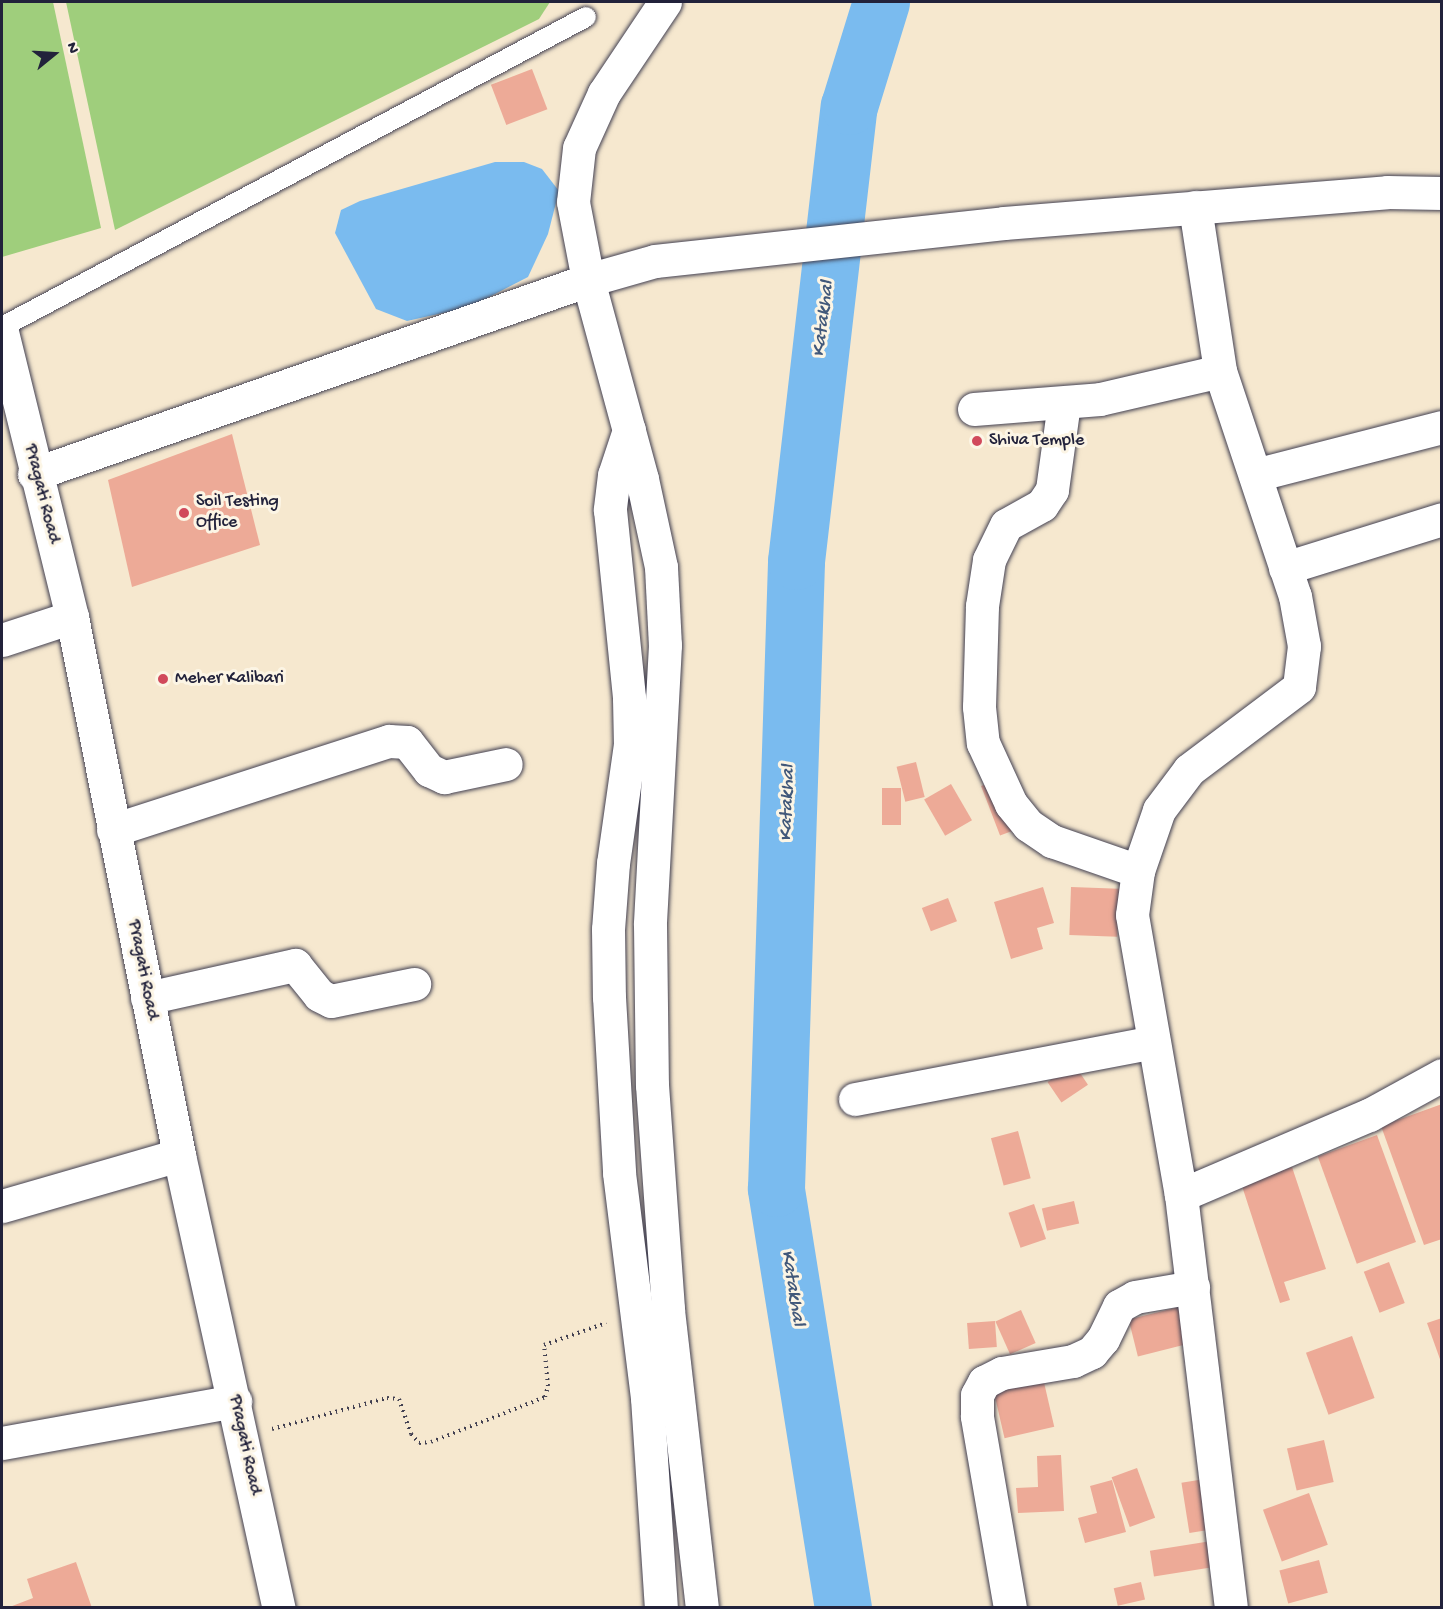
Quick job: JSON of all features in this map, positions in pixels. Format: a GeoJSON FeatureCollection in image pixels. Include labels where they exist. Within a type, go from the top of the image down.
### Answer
{"type":"FeatureCollection","features":[{"type":"Feature","properties":{"kind":"street"},"geometry":{"type":"LineString","coordinates":[[665,2],[604,93],[579,148],[573,202],[588,280],[629,430],[661,567],[665,645],[650,925],[652,1085],[668,1310],[702,1608]]}},
{"type":"Feature","properties":{"kind":"street"},"geometry":{"type":"LineString","coordinates":[[34,474],[588,280],[655,261],[1004,223],[1387,192],[1442,193]]}},
{"type":"Feature","properties":{"kind":"street"},"geometry":{"type":"LineString","coordinates":[[1195,207],[1220,371],[1286,568],[1304,646],[1299,687],[1189,770],[1159,810],[1138,871],[1132,915],[1181,1195],[1231,1608]]}},
{"type":"Feature","properties":{"kind":"street","name":"Pragati Road"},"geometry":{"type":"LineString","coordinates":[[2,332],[13,427],[34,474],[72,617],[179,1155],[279,1608]]}},
{"type":"Feature","properties":{"kind":"street"},"geometry":{"type":"LineString","coordinates":[[974,409],[1100,399],[1220,371]]}},
{"type":"Feature","properties":{"kind":"street"},"geometry":{"type":"LineString","coordinates":[[1064,403],[1052,490],[1042,505],[1006,525],[989,560],[982,606],[979,707],[983,743],[1011,804],[1028,825],[1052,841],[1138,871]]}},
{"type":"Feature","properties":{"kind":"street"},"geometry":{"type":"LineString","coordinates":[[1255,475],[1442,427]]}},
{"type":"Feature","properties":{"kind":"street"},"geometry":{"type":"LineString","coordinates":[[629,430],[614,475],[610,510],[629,698],[630,744],[608,930],[612,1085],[647,1398],[661,1608]]}},
{"type":"Feature","properties":{"kind":"street"},"geometry":{"type":"LineString","coordinates":[[1286,568],[1442,519]]}},
{"type":"Feature","properties":{"kind":"street"},"geometry":{"type":"LineString","coordinates":[[2,640],[72,617]]}},
{"type":"Feature","properties":{"kind":"street"},"geometry":{"type":"LineString","coordinates":[[113,830],[389,741],[407,742],[429,770],[444,777],[506,764]]}},
{"type":"Feature","properties":{"kind":"street"},"geometry":{"type":"LineString","coordinates":[[147,999],[288,965],[303,970],[319,995],[331,1000],[414,984]]}},
{"type":"Feature","properties":{"kind":"street"},"geometry":{"type":"LineString","coordinates":[[855,1099],[1154,1042]]}},
{"type":"Feature","properties":{"kind":"street"},"geometry":{"type":"LineString","coordinates":[[1181,1195],[1359,1119],[1442,1075]]}},
{"type":"Feature","properties":{"kind":"street"},"geometry":{"type":"LineString","coordinates":[[2,1206],[179,1155]]}},
{"type":"Feature","properties":{"kind":"street"},"geometry":{"type":"LineString","coordinates":[[1010,1608],[977,1416],[977,1395],[984,1382],[1002,1373],[1073,1361],[1092,1352],[1103,1339],[1119,1306],[1135,1298],[1192,1287]]}},
{"type":"Feature","properties":{"kind":"street"},"geometry":{"type":"LineString","coordinates":[[2,1443],[234,1401]]}},
{"type":"Feature","properties":{"kind":"lane"},"geometry":{"type":"LineString","coordinates":[[2,327],[586,17]]}},
{"type":"Feature","properties":{"kind":"path"},"geometry":{"type":"LineString","coordinates":[[242,1437],[387,1398],[399,1399],[411,1434],[419,1443],[431,1442],[545,1397],[548,1386],[544,1345],[636,1313]]}},
{"type":"Feature","properties":{"kind":"green space"},"geometry":{"type":"Polygon","coordinates":[[[2,2],[53,2],[101,228],[2,257],[2,2]]]}},
{"type":"Feature","properties":{"kind":"green space"},"geometry":{"type":"Polygon","coordinates":[[[66,2],[550,2],[539,19],[115,230],[66,2]]]}},
{"type":"Feature","properties":{"kind":"water"},"geometry":{"type":"Polygon","coordinates":[[[495,162],[524,162],[542,169],[559,191],[548,234],[528,277],[470,307],[407,321],[376,309],[335,233],[341,210],[360,201],[495,162]]]}},
{"type":"Feature","properties":{"kind":"building"},"geometry":{"type":"Polygon","coordinates":[[[532,69],[547,109],[506,125],[491,85],[532,69]]]}},
{"type":"Feature","properties":{"kind":"building","name":"Soil Testing Office"},"geometry":{"type":"Polygon","coordinates":[[[232,434],[260,545],[132,587],[108,480],[232,434]]]}},
{"type":"Feature","properties":{"kind":"building"},"geometry":{"type":"Polygon","coordinates":[[[916,762],[925,797],[905,802],[897,767],[916,762]]]}},
{"type":"Feature","properties":{"kind":"building"},"geometry":{"type":"Polygon","coordinates":[[[1010,775],[1029,824],[1000,836],[981,786],[1010,775]]]}},
{"type":"Feature","properties":{"kind":"building"},"geometry":{"type":"Polygon","coordinates":[[[951,784],[972,820],[945,836],[924,800],[951,784]]]}},
{"type":"Feature","properties":{"kind":"building"},"geometry":{"type":"Polygon","coordinates":[[[882,788],[901,788],[901,825],[882,825],[882,788]]]}},
{"type":"Feature","properties":{"kind":"building"},"geometry":{"type":"Polygon","coordinates":[[[1043,887],[1054,923],[1037,928],[1043,949],[1011,959],[994,902],[1043,887]]]}},
{"type":"Feature","properties":{"kind":"building"},"geometry":{"type":"Polygon","coordinates":[[[1071,887],[1119,889],[1117,937],[1069,935],[1071,887]]]}},
{"type":"Feature","properties":{"kind":"building"},"geometry":{"type":"Polygon","coordinates":[[[948,898],[957,921],[931,931],[922,908],[948,898]]]}},
{"type":"Feature","properties":{"kind":"building"},"geometry":{"type":"Polygon","coordinates":[[[1074,1064],[1088,1085],[1061,1103],[1047,1082],[1074,1064]]]}},
{"type":"Feature","properties":{"kind":"building"},"geometry":{"type":"Polygon","coordinates":[[[1442,1104],[1442,1239],[1424,1245],[1381,1126],[1442,1104]]]}},
{"type":"Feature","properties":{"kind":"building"},"geometry":{"type":"Polygon","coordinates":[[[1018,1131],[1031,1178],[1004,1186],[991,1138],[1018,1131]]]}},
{"type":"Feature","properties":{"kind":"building"},"geometry":{"type":"Polygon","coordinates":[[[1377,1135],[1416,1242],[1357,1264],[1318,1157],[1377,1135]]]}},
{"type":"Feature","properties":{"kind":"building"},"geometry":{"type":"Polygon","coordinates":[[[1292,1167],[1326,1269],[1284,1282],[1290,1300],[1280,1303],[1241,1183],[1292,1167]]]}},
{"type":"Feature","properties":{"kind":"building"},"geometry":{"type":"Polygon","coordinates":[[[1074,1201],[1079,1223],[1047,1231],[1042,1208],[1074,1201]]]}},
{"type":"Feature","properties":{"kind":"building"},"geometry":{"type":"Polygon","coordinates":[[[1034,1204],[1046,1239],[1021,1248],[1008,1213],[1034,1204]]]}},
{"type":"Feature","properties":{"kind":"building"},"geometry":{"type":"Polygon","coordinates":[[[1389,1262],[1405,1303],[1380,1313],[1364,1272],[1389,1262]]]}},
{"type":"Feature","properties":{"kind":"building"},"geometry":{"type":"Polygon","coordinates":[[[1183,1306],[1192,1343],[1138,1356],[1129,1320],[1183,1306]]]}},
{"type":"Feature","properties":{"kind":"building"},"geometry":{"type":"Polygon","coordinates":[[[1021,1310],[1036,1343],[1010,1354],[995,1321],[1021,1310]]]}},
{"type":"Feature","properties":{"kind":"building"},"geometry":{"type":"Polygon","coordinates":[[[1442,1318],[1442,1362],[1441,1362],[1427,1323],[1442,1318]]]}},
{"type":"Feature","properties":{"kind":"building"},"geometry":{"type":"Polygon","coordinates":[[[995,1321],[997,1347],[969,1349],[967,1323],[995,1321]]]}},
{"type":"Feature","properties":{"kind":"building"},"geometry":{"type":"Polygon","coordinates":[[[1352,1336],[1375,1398],[1329,1415],[1306,1353],[1352,1336]]]}},
{"type":"Feature","properties":{"kind":"building"},"geometry":{"type":"Polygon","coordinates":[[[1043,1378],[1054,1427],[1005,1438],[993,1389],[1043,1378]]]}},
{"type":"Feature","properties":{"kind":"building"},"geometry":{"type":"Polygon","coordinates":[[[1324,1440],[1334,1482],[1297,1490],[1287,1449],[1324,1440]]]}},
{"type":"Feature","properties":{"kind":"building"},"geometry":{"type":"Polygon","coordinates":[[[1061,1455],[1064,1511],[1018,1513],[1016,1488],[1038,1487],[1037,1456],[1061,1455]]]}},
{"type":"Feature","properties":{"kind":"building"},"geometry":{"type":"Polygon","coordinates":[[[1137,1468],[1155,1518],[1130,1527],[1112,1477],[1137,1468]]]}},
{"type":"Feature","properties":{"kind":"building"},"geometry":{"type":"Polygon","coordinates":[[[1217,1477],[1225,1527],[1189,1533],[1181,1483],[1217,1477]]]}},
{"type":"Feature","properties":{"kind":"building"},"geometry":{"type":"Polygon","coordinates":[[[1112,1480],[1126,1532],[1085,1543],[1078,1518],[1097,1513],[1090,1486],[1112,1480]]]}},
{"type":"Feature","properties":{"kind":"building"},"geometry":{"type":"Polygon","coordinates":[[[1309,1493],[1328,1545],[1282,1561],[1263,1510],[1309,1493]]]}},
{"type":"Feature","properties":{"kind":"building"},"geometry":{"type":"Polygon","coordinates":[[[1224,1539],[1228,1565],[1154,1576],[1150,1551],[1224,1539]]]}},
{"type":"Feature","properties":{"kind":"building"},"geometry":{"type":"Polygon","coordinates":[[[1319,1560],[1328,1593],[1288,1603],[1279,1571],[1319,1560]]]}},
{"type":"Feature","properties":{"kind":"building"},"geometry":{"type":"Polygon","coordinates":[[[76,1562],[92,1608],[7,1608],[33,1598],[27,1579],[76,1562]]]}},
{"type":"Feature","properties":{"kind":"building"},"geometry":{"type":"Polygon","coordinates":[[[1141,1582],[1145,1600],[1118,1606],[1114,1588],[1141,1582]]]}},
{"type":"Feature","properties":{"kind":"waterway","name":"Katakhal"},"geometry":{"type":"LineString","coordinates":[[843,1608],[776,1188],[796,561],[849,106],[881,2]]}},
{"type":"Feature","properties":{"kind":"place","name":"Shiva Temple"},"geometry":{"type":"Point","coordinates":[977,441]}},
{"type":"Feature","properties":{"kind":"place","name":"Soil Testing Office"},"geometry":{"type":"Point","coordinates":[184,513]}},
{"type":"Feature","properties":{"kind":"place","name":"Meher Kalibari"},"geometry":{"type":"Point","coordinates":[163,679]}}]}
